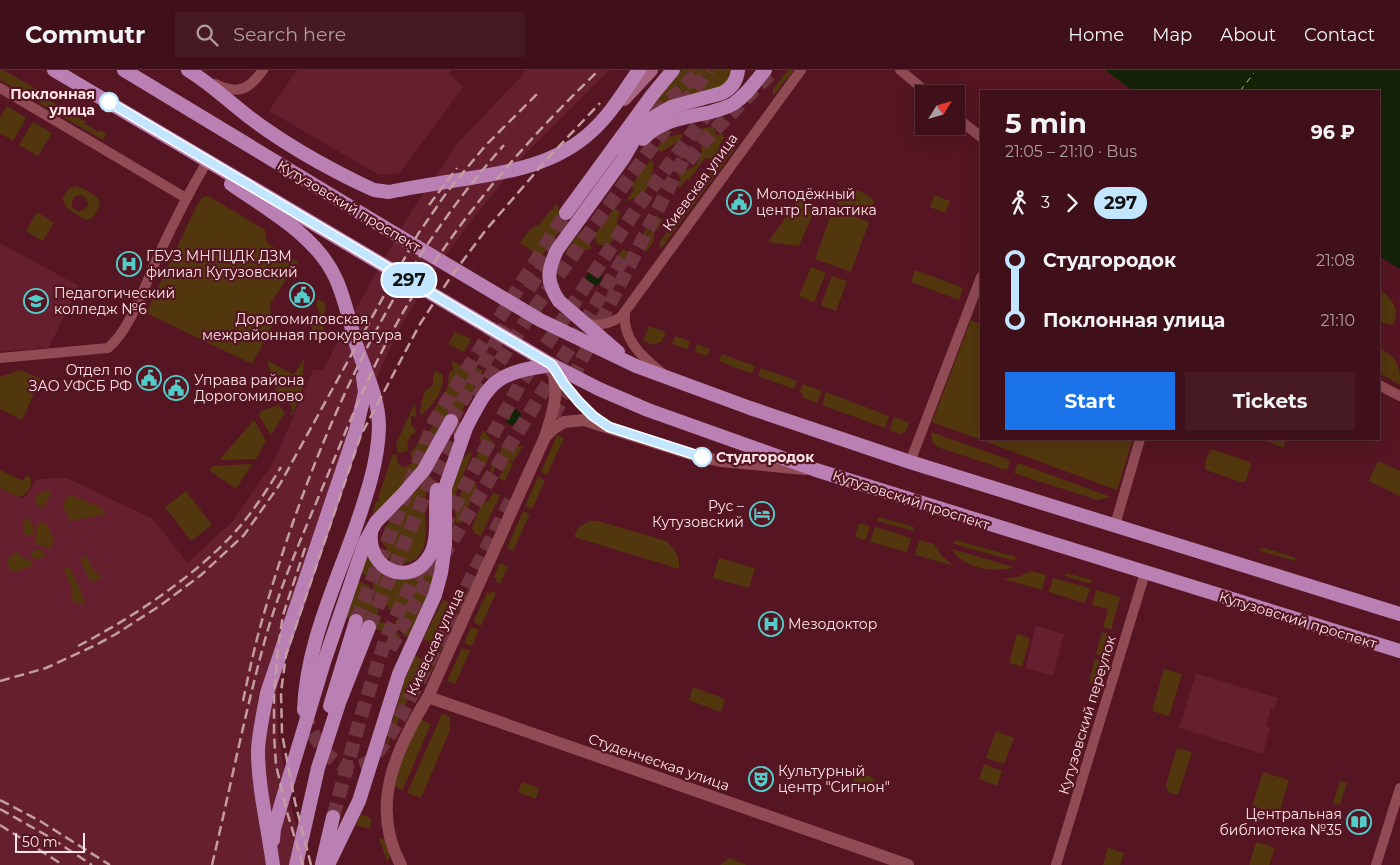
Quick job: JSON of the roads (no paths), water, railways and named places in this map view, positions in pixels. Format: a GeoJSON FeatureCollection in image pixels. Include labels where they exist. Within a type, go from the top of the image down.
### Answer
{"type":"FeatureCollection","features":[{"type":"Feature","properties":{"kind":"main road","name":"Кутузовский проспект"},"geometry":{"type":"LineString","coordinates":[[54,70],[552,365],[599,389],[648,410],[816,470],[1400,651]]}},
{"type":"Feature","properties":{"kind":"main road","name":"Кутузовский проспект"},"geometry":{"type":"LineString","coordinates":[[124,70],[540,320],[636,366],[750,408],[910,462],[1400,614]]}},
{"type":"Feature","properties":{"kind":"main road"},"geometry":{"type":"LineString","coordinates":[[188,70],[205,80],[247,116],[266,129],[355,181],[374,190],[389,192],[511,171],[539,163],[573,146],[591,133],[650,70]]}},
{"type":"Feature","properties":{"kind":"main road"},"geometry":{"type":"LineString","coordinates":[[608,114],[639,70]]}},
{"type":"Feature","properties":{"kind":"main road"},"geometry":{"type":"LineString","coordinates":[[566,213],[653,94],[673,70]]}},
{"type":"Feature","properties":{"kind":"main road"},"geometry":{"type":"LineString","coordinates":[[636,366],[559,301],[549,282],[551,263],[557,250],[623,159],[638,133],[652,118],[671,107],[722,93],[732,86],[736,80],[738,70]]}},
{"type":"Feature","properties":{"kind":"main road"},"geometry":{"type":"LineString","coordinates":[[623,159],[646,135],[664,122],[723,109],[732,104],[748,91],[765,70]]}},
{"type":"Feature","properties":{"kind":"main road"},"geometry":{"type":"LineString","coordinates":[[153,128],[303,235],[324,259],[336,280],[376,400],[379,426],[376,460],[368,491],[316,637],[305,688],[304,710]]}},
{"type":"Feature","properties":{"kind":"main road"},"geometry":{"type":"LineString","coordinates":[[272,861],[259,772],[258,748],[261,722],[267,692],[356,430],[365,392],[362,361]]}},
{"type":"Feature","properties":{"kind":"main road"},"geometry":{"type":"LineString","coordinates":[[372,527],[372,550],[374,556],[386,568],[402,573],[409,572],[422,565],[433,550],[437,486],[480,400],[495,382],[504,376],[516,371],[552,365]]}},
{"type":"Feature","properties":{"kind":"main road"},"geometry":{"type":"LineString","coordinates":[[272,861],[274,829],[282,801],[324,662],[365,542],[372,527],[424,470],[451,421]]}},
{"type":"Feature","properties":{"kind":"main road"},"geometry":{"type":"LineString","coordinates":[[328,865],[359,801],[399,674],[427,614],[439,580],[445,545],[445,488],[466,428]]}},
{"type":"Feature","properties":{"kind":"main road"},"geometry":{"type":"LineString","coordinates":[[296,865],[336,682],[356,621]]}},
{"type":"Feature","properties":{"kind":"main road"},"geometry":{"type":"LineString","coordinates":[[318,768],[339,703],[370,627]]}},
{"type":"Feature","properties":{"kind":"main road"},"geometry":{"type":"LineString","coordinates":[[322,865],[333,817]]}},
{"type":"Feature","properties":{"kind":"street"},"geometry":{"type":"LineString","coordinates":[[205,80],[226,90],[236,91],[252,84],[263,70]]}},
{"type":"Feature","properties":{"kind":"street","name":"Киевская улица"},"geometry":{"type":"LineString","coordinates":[[582,322],[602,325],[612,322],[625,312],[801,70]]}},
{"type":"Feature","properties":{"kind":"street"},"geometry":{"type":"LineString","coordinates":[[900,70],[918,85]]}},
{"type":"Feature","properties":{"kind":"street"},"geometry":{"type":"LineString","coordinates":[[0,88],[186,198]]}},
{"type":"Feature","properties":{"kind":"street"},"geometry":{"type":"LineString","coordinates":[[965,124],[980,136]]}},
{"type":"Feature","properties":{"kind":"street"},"geometry":{"type":"LineString","coordinates":[[0,358],[108,348],[122,333],[132,316],[186,198],[205,165]]}},
{"type":"Feature","properties":{"kind":"street"},"geometry":{"type":"LineString","coordinates":[[910,462],[980,280]]}},
{"type":"Feature","properties":{"kind":"street"},"geometry":{"type":"LineString","coordinates":[[625,312],[625,328],[628,337],[650,364],[668,378]]}},
{"type":"Feature","properties":{"kind":"street"},"geometry":{"type":"LineString","coordinates":[[552,365],[564,384],[579,402],[593,416],[609,427]]}},
{"type":"Feature","properties":{"kind":"street","name":"Киевская улица"},"geometry":{"type":"LineString","coordinates":[[400,865],[388,831],[386,813],[392,770],[408,729],[428,697],[545,438],[556,396],[556,384],[552,365]]}},
{"type":"Feature","properties":{"kind":"street"},"geometry":{"type":"LineString","coordinates":[[1380,386],[1400,396]]}},
{"type":"Feature","properties":{"kind":"street","name":"Киевская улица"},"geometry":{"type":"LineString","coordinates":[[545,438],[557,426],[573,420],[584,420],[696,456],[721,461],[816,470]]}},
{"type":"Feature","properties":{"kind":"street"},"geometry":{"type":"LineString","coordinates":[[1115,525],[1140,440]]}},
{"type":"Feature","properties":{"kind":"street","name":"Кутузовский переулок"},"geometry":{"type":"LineString","coordinates":[[1056,865],[1145,573]]}},
{"type":"Feature","properties":{"kind":"street","name":"Студенческая улица"},"geometry":{"type":"LineString","coordinates":[[428,697],[908,865]]}},
{"type":"Feature","properties":{"kind":"street"},"geometry":{"type":"LineString","coordinates":[[1376,865],[1400,788]]}},
{"type":"Feature","properties":{"kind":"tunnel"},"geometry":{"type":"LineString","coordinates":[[655,114],[701,70]]}},
{"type":"Feature","properties":{"kind":"tunnel"},"geometry":{"type":"LineString","coordinates":[[477,397],[527,319],[709,70]]}},
{"type":"Feature","properties":{"kind":"tunnel"},"geometry":{"type":"LineString","coordinates":[[688,161],[705,140],[774,70]]}},
{"type":"Feature","properties":{"kind":"tunnel"},"geometry":{"type":"LineString","coordinates":[[443,528],[519,386],[639,205],[726,88]]}},
{"type":"Feature","properties":{"kind":"tunnel"},"geometry":{"type":"LineString","coordinates":[[553,416],[689,148]]}},
{"type":"Feature","properties":{"kind":"tunnel"},"geometry":{"type":"LineString","coordinates":[[356,621],[435,420],[566,213]]}},
{"type":"Feature","properties":{"kind":"tunnel"},"geometry":{"type":"LineString","coordinates":[[529,289],[553,252]]}},
{"type":"Feature","properties":{"kind":"tunnel"},"geometry":{"type":"LineString","coordinates":[[390,649],[421,592],[625,256]]}},
{"type":"Feature","properties":{"kind":"tunnel"},"geometry":{"type":"LineString","coordinates":[[451,421],[505,326]]}},
{"type":"Feature","properties":{"kind":"tunnel"},"geometry":{"type":"LineString","coordinates":[[369,627],[431,480],[463,420]]}},
{"type":"Feature","properties":{"kind":"tunnel"},"geometry":{"type":"LineString","coordinates":[[305,713],[318,742],[333,759],[342,765],[351,767],[361,766],[373,758],[400,718],[514,494]]}},
{"type":"Feature","properties":{"kind":"tunnel"},"geometry":{"type":"LineString","coordinates":[[333,817],[361,716],[385,641],[406,595],[424,562]]}},
{"type":"Feature","properties":{"kind":"railway"},"geometry":{"type":"LineString","coordinates":[[212,865],[251,693],[272,617],[300,540],[373,369],[413,296],[460,226],[512,161],[599,70]]}},
{"type":"Feature","properties":{"kind":"railway"},"geometry":{"type":"LineString","coordinates":[[0,681],[46,668],[116,634],[161,605],[201,575],[244,535],[280,484],[418,234],[447,192],[486,145],[538,93]]}},
{"type":"Feature","properties":{"kind":"railway"},"geometry":{"type":"LineString","coordinates":[[311,865],[295,802],[282,734],[281,692],[286,655],[361,435],[420,324],[450,278],[485,231],[548,158],[600,103]]}},
{"type":"Feature","properties":{"kind":"railway"},"geometry":{"type":"LineString","coordinates":[[243,701],[259,631],[279,565],[326,436],[354,374],[386,313],[421,254],[460,198],[504,145]]}},
{"type":"Feature","properties":{"kind":"railway"},"geometry":{"type":"LineString","coordinates":[[429,205],[457,168]]}},
{"type":"Feature","properties":{"kind":"railway"},"geometry":{"type":"LineString","coordinates":[[78,646],[120,623],[201,565],[242,524],[260,501],[281,467]]}},
{"type":"Feature","properties":{"kind":"railway"},"geometry":{"type":"LineString","coordinates":[[303,865],[287,812],[276,765],[274,696],[283,615],[306,545]]}},
{"type":"Feature","properties":{"kind":"railway"},"geometry":{"type":"LineString","coordinates":[[0,800],[40,821],[110,865]]}},
{"type":"Feature","properties":{"kind":"railway"},"geometry":{"type":"LineString","coordinates":[[0,809],[51,838],[92,865]]}},
{"type":"Feature","properties":{"kind":"railway"},"geometry":{"type":"LineString","coordinates":[[0,825],[63,865]]}},
{"type":"Feature","properties":{"kind":"place","name":"Поклонная улица"},"geometry":{"type":"Point","coordinates":[109,102]}},
{"type":"Feature","properties":{"kind":"place","name":"Молодёжный центр Галактика"},"geometry":{"type":"Point","coordinates":[739,202]}},
{"type":"Feature","properties":{"kind":"place","name":"ГБУЗ МНПЦДК ДЗМ филиал Кутузовский"},"geometry":{"type":"Point","coordinates":[129,264]}},
{"type":"Feature","properties":{"kind":"place","name":"Дорогомиловская межрайонная прокуратура"},"geometry":{"type":"Point","coordinates":[302,295]}},
{"type":"Feature","properties":{"kind":"place","name":"Педагогический колледж №6"},"geometry":{"type":"Point","coordinates":[36,301]}},
{"type":"Feature","properties":{"kind":"place","name":"Отдел по ЗАО УФСБ РФ"},"geometry":{"type":"Point","coordinates":[149,378]}},
{"type":"Feature","properties":{"kind":"place","name":"Управа района Дорогомилово"},"geometry":{"type":"Point","coordinates":[176,388]}},
{"type":"Feature","properties":{"kind":"place","name":"Студгородок"},"geometry":{"type":"Point","coordinates":[702,457]}},
{"type":"Feature","properties":{"kind":"place","name":"Рус – Кутузовский"},"geometry":{"type":"Point","coordinates":[762,514]}},
{"type":"Feature","properties":{"kind":"place","name":"Мезодоктор"},"geometry":{"type":"Point","coordinates":[771,624]}},
{"type":"Feature","properties":{"kind":"place","name":"Культурный центр \"Сигнон\""},"geometry":{"type":"Point","coordinates":[761,779]}},
{"type":"Feature","properties":{"kind":"place","name":"Центральная библиотека №35"},"geometry":{"type":"Point","coordinates":[1359,822]}}]}
